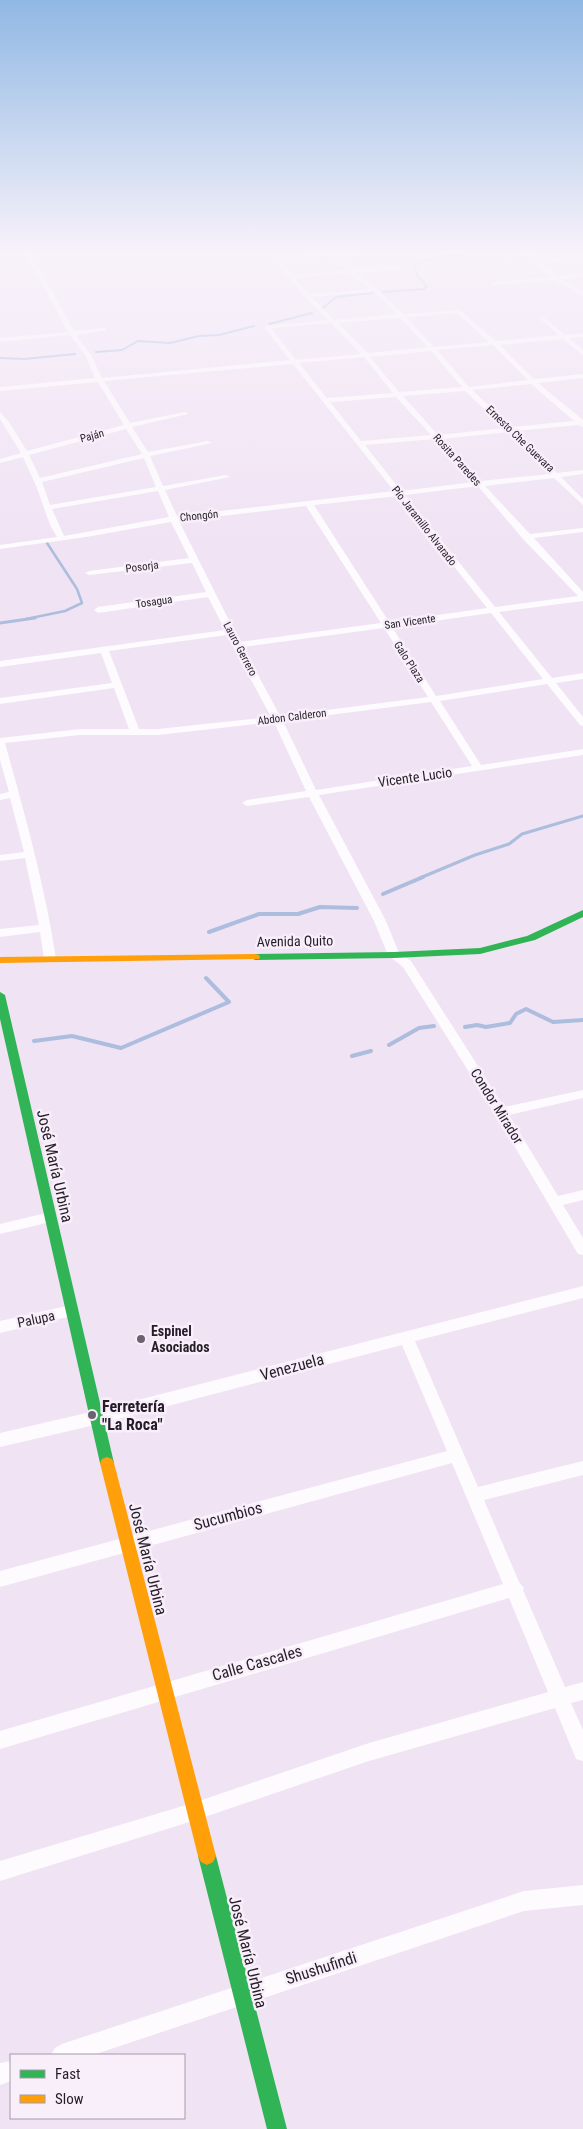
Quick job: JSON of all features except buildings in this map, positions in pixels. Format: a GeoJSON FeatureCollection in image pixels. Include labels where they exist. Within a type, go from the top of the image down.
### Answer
{"type":"FeatureCollection","features":[{"type":"Feature","properties":{"kind":"main road","name":"Avenida Quito"},"geometry":{"type":"LineString","coordinates":[[0,960],[480,951],[506,946],[531,938],[583,913]]}},
{"type":"Feature","properties":{"kind":"main road","name":"Avenida Quito"},"geometry":{"type":"LineString","coordinates":[[0,968],[407,964],[510,956],[583,926]]}},
{"type":"Feature","properties":{"kind":"main road","name":"José María Urbina"},"geometry":{"type":"LineString","coordinates":[[0,995],[95,1418],[276,2129]]}},
{"type":"Feature","properties":{"kind":"street","name":"Lauro Gerrero"},"geometry":{"type":"LineString","coordinates":[[83,348],[99,379],[146,455],[194,560],[380,921],[394,954],[407,964]]}},
{"type":"Feature","properties":{"kind":"street","name":"Pío Jaramillo Alvarado"},"geometry":{"type":"LineString","coordinates":[[284,348],[490,610],[583,723]]}},
{"type":"Feature","properties":{"kind":"street","name":"Rosita Paredes"},"geometry":{"type":"LineString","coordinates":[[360,348],[398,395],[583,598]]}},
{"type":"Feature","properties":{"kind":"street"},"geometry":{"type":"LineString","coordinates":[[0,389],[454,348]]}},
{"type":"Feature","properties":{"kind":"street"},"geometry":{"type":"LineString","coordinates":[[498,348],[510,357],[533,382],[582,423]]}},
{"type":"Feature","properties":{"kind":"street","name":"Ernesto Che Guevara"},"geometry":{"type":"LineString","coordinates":[[434,350],[467,388],[583,503]]}},
{"type":"Feature","properties":{"kind":"street"},"geometry":{"type":"LineString","coordinates":[[325,400],[398,395],[583,376]]}},
{"type":"Feature","properties":{"kind":"street"},"geometry":{"type":"LineString","coordinates":[[0,414],[38,481],[51,521],[62,538]]}},
{"type":"Feature","properties":{"kind":"street","name":"Paján"},"geometry":{"type":"LineString","coordinates":[[0,461],[129,426],[185,414]]}},
{"type":"Feature","properties":{"kind":"street"},"geometry":{"type":"LineString","coordinates":[[360,443],[582,423]]}},
{"type":"Feature","properties":{"kind":"street"},"geometry":{"type":"LineString","coordinates":[[38,481],[146,455],[208,443]]}},
{"type":"Feature","properties":{"kind":"street","name":"Chongón"},"geometry":{"type":"LineString","coordinates":[[0,547],[174,518],[583,472]]}},
{"type":"Feature","properties":{"kind":"street"},"geometry":{"type":"LineString","coordinates":[[47,508],[226,477]]}},
{"type":"Feature","properties":{"kind":"street","name":"Galo Plaza"},"geometry":{"type":"LineString","coordinates":[[309,504],[478,768]]}},
{"type":"Feature","properties":{"kind":"street"},"geometry":{"type":"LineString","coordinates":[[526,537],[583,530]]}},
{"type":"Feature","properties":{"kind":"street","name":"Posorja"},"geometry":{"type":"LineString","coordinates":[[88,573],[194,560]]}},
{"type":"Feature","properties":{"kind":"street","name":"Tosagua"},"geometry":{"type":"LineString","coordinates":[[98,610],[211,594]]}},
{"type":"Feature","properties":{"kind":"street","name":"San Vicente"},"geometry":{"type":"LineString","coordinates":[[237,645],[583,598]]}},
{"type":"Feature","properties":{"kind":"street"},"geometry":{"type":"LineString","coordinates":[[0,664],[230,632]]}},
{"type":"Feature","properties":{"kind":"street"},"geometry":{"type":"LineString","coordinates":[[104,649],[135,732]]}},
{"type":"Feature","properties":{"kind":"street","name":"Abdon Calderon"},"geometry":{"type":"LineString","coordinates":[[0,741],[80,732],[135,732],[277,719],[433,700],[583,676]]}},
{"type":"Feature","properties":{"kind":"street"},"geometry":{"type":"LineString","coordinates":[[0,701],[117,685]]}},
{"type":"Feature","properties":{"kind":"street"},"geometry":{"type":"LineString","coordinates":[[0,741],[30,854],[46,928],[50,959]]}},
{"type":"Feature","properties":{"kind":"street","name":"Vicente Lucio"},"geometry":{"type":"LineString","coordinates":[[247,802],[583,752]]}},
{"type":"Feature","properties":{"kind":"street"},"geometry":{"type":"LineString","coordinates":[[0,796],[14,794]]}},
{"type":"Feature","properties":{"kind":"street"},"geometry":{"type":"LineString","coordinates":[[0,858],[30,854]]}},
{"type":"Feature","properties":{"kind":"street"},"geometry":{"type":"LineString","coordinates":[[0,933],[46,928]]}},
{"type":"Feature","properties":{"kind":"street","name":"Condor Mirador"},"geometry":{"type":"LineString","coordinates":[[407,964],[501,1112],[583,1250]]}},
{"type":"Feature","properties":{"kind":"street"},"geometry":{"type":"LineString","coordinates":[[501,1112],[583,1094]]}},
{"type":"Feature","properties":{"kind":"street"},"geometry":{"type":"LineString","coordinates":[[556,1202],[583,1195]]}},
{"type":"Feature","properties":{"kind":"street"},"geometry":{"type":"LineString","coordinates":[[0,1229],[50,1217]]}},
{"type":"Feature","properties":{"kind":"street","name":"Venezuela"},"geometry":{"type":"LineString","coordinates":[[0,1440],[95,1418],[583,1292]]}},
{"type":"Feature","properties":{"kind":"street","name":"Palupa"},"geometry":{"type":"LineString","coordinates":[[0,1327],[72,1311]]}},
{"type":"Feature","properties":{"kind":"street"},"geometry":{"type":"LineString","coordinates":[[406,1337],[515,1588],[583,1752]]}},
{"type":"Feature","properties":{"kind":"street","name":"Sucumbios"},"geometry":{"type":"LineString","coordinates":[[0,1579],[457,1455]]}},
{"type":"Feature","properties":{"kind":"street"},"geometry":{"type":"LineString","coordinates":[[475,1495],[583,1468]]}},
{"type":"Feature","properties":{"kind":"street","name":"Calle Cascales"},"geometry":{"type":"LineString","coordinates":[[0,1740],[515,1588]]}},
{"type":"Feature","properties":{"kind":"street"},"geometry":{"type":"LineString","coordinates":[[0,1871],[196,1811],[368,1752],[583,1691]]}},
{"type":"Feature","properties":{"kind":"street","name":"Shushufindi"},"geometry":{"type":"LineString","coordinates":[[65,2054],[524,1901],[583,1895]]}},
{"type":"Feature","properties":{"kind":"waterway"},"geometry":{"type":"LineString","coordinates":[[96,352],[125,348]]}},
{"type":"Feature","properties":{"kind":"waterway"},"geometry":{"type":"LineString","coordinates":[[0,358],[24,359],[75,354]]}},
{"type":"Feature","properties":{"kind":"waterway"},"geometry":{"type":"LineString","coordinates":[[26,619],[65,611],[82,603],[77,589],[47,543]]}},
{"type":"Feature","properties":{"kind":"waterway"},"geometry":{"type":"LineString","coordinates":[[0,623],[35,618]]}},
{"type":"Feature","properties":{"kind":"waterway"},"geometry":{"type":"LineString","coordinates":[[420,878],[475,855],[509,844],[522,834],[583,816]]}},
{"type":"Feature","properties":{"kind":"waterway"},"geometry":{"type":"LineString","coordinates":[[383,894],[423,877]]}},
{"type":"Feature","properties":{"kind":"waterway"},"geometry":{"type":"LineString","coordinates":[[209,932],[259,914],[298,914],[320,907],[357,908]]}},
{"type":"Feature","properties":{"kind":"waterway"},"geometry":{"type":"LineString","coordinates":[[34,1041],[72,1036],[121,1048],[229,1002],[206,978]]}},
{"type":"Feature","properties":{"kind":"waterway"},"geometry":{"type":"LineString","coordinates":[[465,1027],[477,1025],[486,1027],[510,1023],[516,1014],[526,1009],[553,1022],[583,1020]]}},
{"type":"Feature","properties":{"kind":"waterway"},"geometry":{"type":"LineString","coordinates":[[389,1045],[419,1028],[434,1026]]}},
{"type":"Feature","properties":{"kind":"waterway"},"geometry":{"type":"LineString","coordinates":[[352,1056],[371,1051]]}},
{"type":"Feature","properties":{"kind":"traffic: fast"},"geometry":{"type":"LineString","coordinates":[[255,957],[394,955],[480,951],[531,938],[583,913]]}},
{"type":"Feature","properties":{"kind":"traffic: fast"},"geometry":{"type":"LineString","coordinates":[[0,995],[107,1463]]}},
{"type":"Feature","properties":{"kind":"traffic: fast"},"geometry":{"type":"LineString","coordinates":[[207,1856],[277,2129]]}},
{"type":"Feature","properties":{"kind":"traffic: slow"},"geometry":{"type":"LineString","coordinates":[[0,960],[255,957]]}},
{"type":"Feature","properties":{"kind":"traffic: slow"},"geometry":{"type":"LineString","coordinates":[[107,1463],[207,1856]]}},
{"type":"Feature","properties":{"kind":"place","name":"Espinel Asociados"},"geometry":{"type":"Point","coordinates":[141,1339]}},
{"type":"Feature","properties":{"kind":"place","name":"Ferretería \"La Roca\""},"geometry":{"type":"Point","coordinates":[92,1415]}}]}
